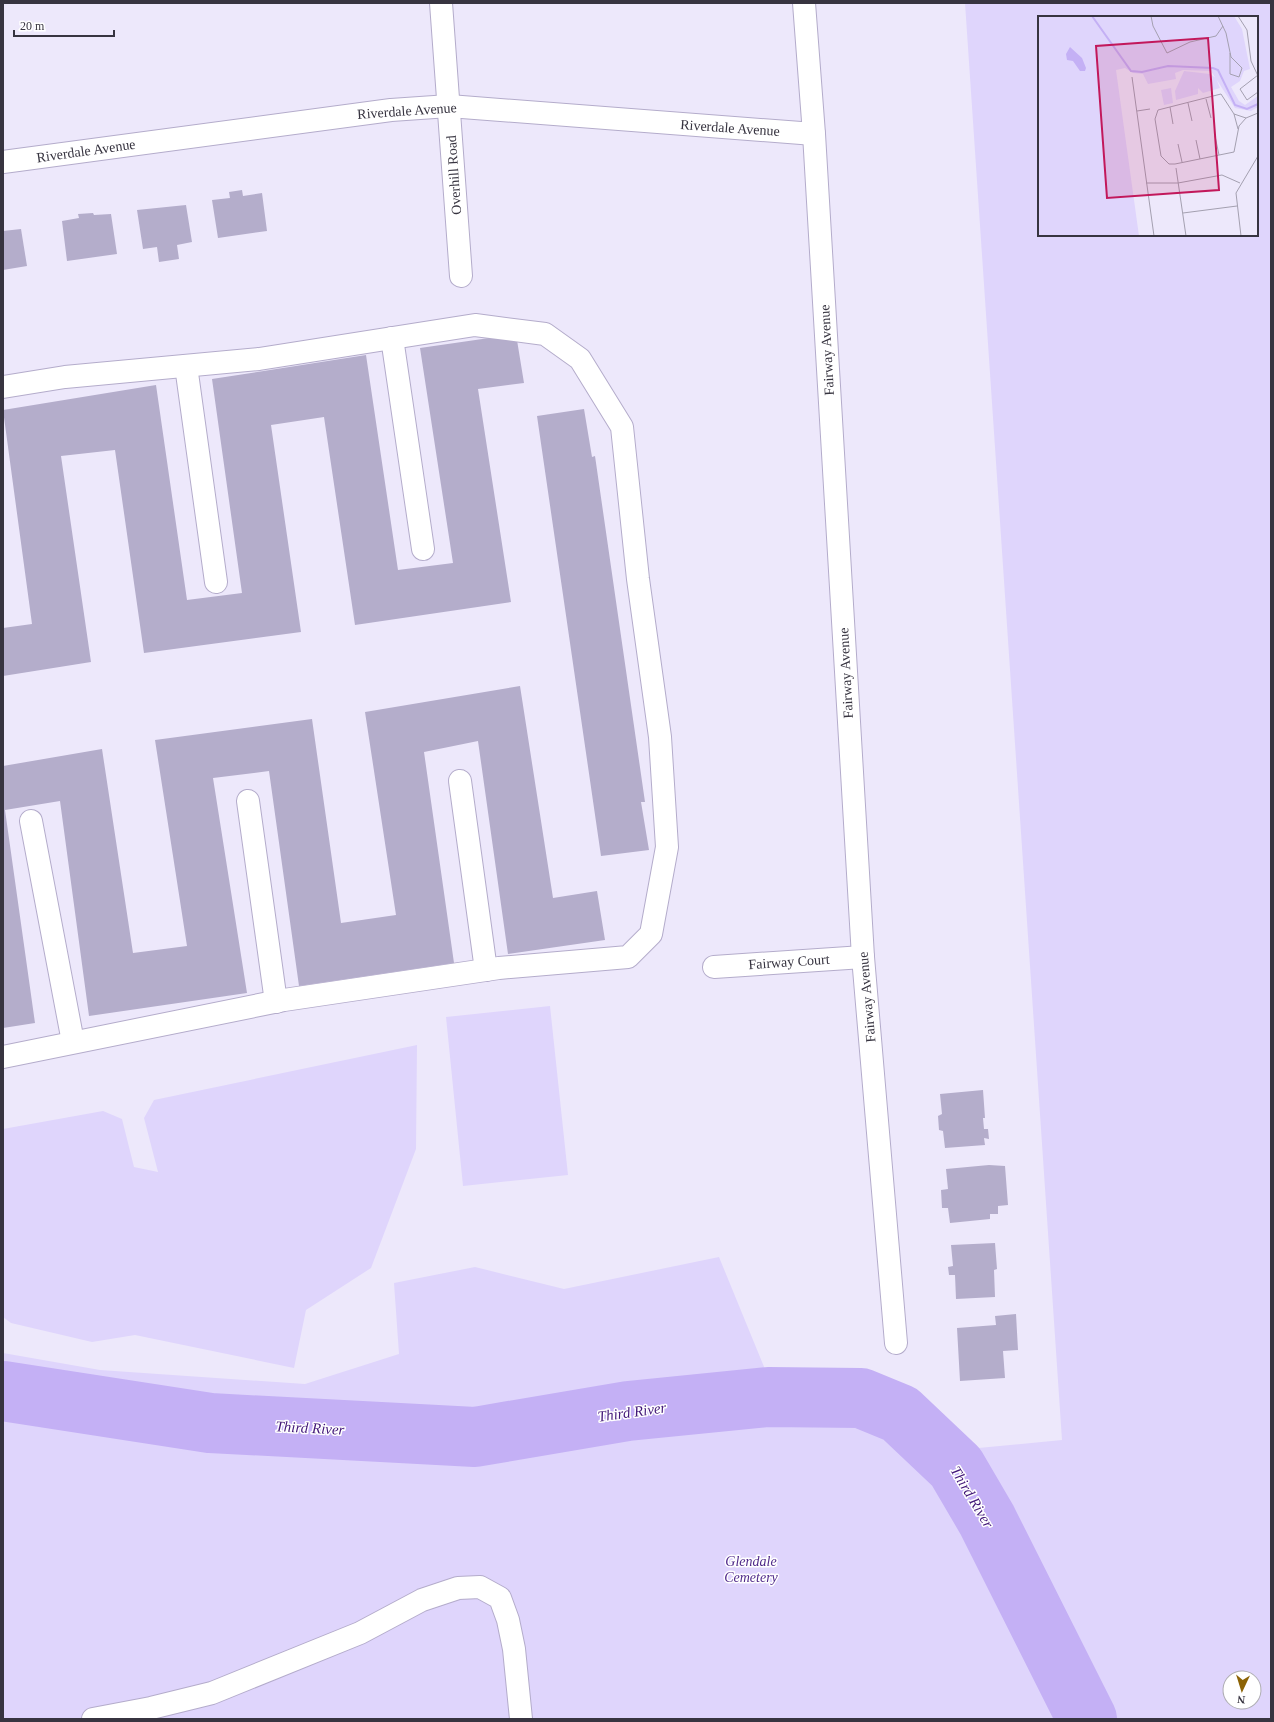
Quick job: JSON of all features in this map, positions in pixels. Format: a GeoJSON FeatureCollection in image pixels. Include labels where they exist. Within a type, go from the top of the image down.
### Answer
{"type":"FeatureCollection","features":[{"type":"Feature","properties":{"kind":"street","name":"Overhill Road"},"geometry":{"type":"LineString","coordinates":[[441,3],[461,276]]}},
{"type":"Feature","properties":{"kind":"street","name":"Fairway Avenue"},"geometry":{"type":"LineString","coordinates":[[804,3],[814,134],[863,957],[896,1344]]}},
{"type":"Feature","properties":{"kind":"street","name":"Riverdale Avenue"},"geometry":{"type":"LineString","coordinates":[[3,162],[391,110],[449,106],[814,134]]}},
{"type":"Feature","properties":{"kind":"street"},"geometry":{"type":"LineString","coordinates":[[3,387],[65,377],[259,359],[475,325],[545,334],[580,359],[622,427],[638,579],[660,737],[667,846],[651,934],[628,957],[486,970],[276,1002],[3,1057]]}},
{"type":"Feature","properties":{"kind":"street"},"geometry":{"type":"LineString","coordinates":[[392,338],[423,549]]}},
{"type":"Feature","properties":{"kind":"street"},"geometry":{"type":"LineString","coordinates":[[186,366],[216,582]]}},
{"type":"Feature","properties":{"kind":"street"},"geometry":{"type":"LineString","coordinates":[[460,781],[486,970]]}},
{"type":"Feature","properties":{"kind":"street"},"geometry":{"type":"LineString","coordinates":[[248,801],[276,1002]]}},
{"type":"Feature","properties":{"kind":"street"},"geometry":{"type":"LineString","coordinates":[[31,821],[73,1042]]}},
{"type":"Feature","properties":{"kind":"street","name":"Fairway Court"},"geometry":{"type":"LineString","coordinates":[[714,967],[863,957]]}},
{"type":"Feature","properties":{"kind":"street"},"geometry":{"type":"LineString","coordinates":[[93,1719],[151,1708],[212,1693],[360,1633],[422,1600],[458,1588],[480,1587],[500,1598],[508,1620],[514,1649],[521,1719]]}},
{"type":"Feature","properties":{"kind":"green space","name":"Glendale Cemetery"},"geometry":{"type":"Polygon","coordinates":[[[965,3],[1271,3],[1271,1719],[3,1719],[3,1353],[100,1370],[305,1384],[399,1354],[394,1283],[475,1267],[564,1289],[719,1257],[767,1374],[879,1387],[968,1449],[1062,1440],[965,3]]]}},
{"type":"Feature","properties":{"kind":"green space"},"geometry":{"type":"Polygon","coordinates":[[[550,1006],[568,1175],[463,1186],[446,1017],[550,1006]]]}},
{"type":"Feature","properties":{"kind":"green space"},"geometry":{"type":"Polygon","coordinates":[[[417,1045],[416,1149],[371,1268],[306,1310],[294,1368],[135,1335],[92,1342],[11,1323],[3,1317],[3,1129],[103,1111],[122,1119],[134,1167],[158,1172],[144,1118],[154,1100],[417,1045]]]}},
{"type":"Feature","properties":{"kind":"building"},"geometry":{"type":"Polygon","coordinates":[[[242,190],[243,196],[262,193],[267,231],[218,238],[212,200],[230,198],[229,192],[242,190]]]}},
{"type":"Feature","properties":{"kind":"building"},"geometry":{"type":"Polygon","coordinates":[[[186,205],[192,242],[177,245],[179,259],[159,262],[157,247],[143,249],[137,210],[186,205]]]}},
{"type":"Feature","properties":{"kind":"building"},"geometry":{"type":"Polygon","coordinates":[[[93,213],[94,215],[111,214],[117,254],[67,261],[62,221],[79,218],[78,214],[93,213]]]}},
{"type":"Feature","properties":{"kind":"building"},"geometry":{"type":"Polygon","coordinates":[[[21,229],[27,266],[3,270],[3,231],[21,229]]]}},
{"type":"Feature","properties":{"kind":"building"},"geometry":{"type":"Polygon","coordinates":[[[516,334],[524,383],[478,389],[511,602],[355,625],[324,417],[271,425],[301,632],[144,653],[115,450],[61,456],[91,662],[3,676],[3,628],[32,624],[3,410],[156,385],[187,600],[242,593],[212,379],[366,355],[398,570],[453,563],[420,348],[516,334]]]}},
{"type":"Feature","properties":{"kind":"building"},"geometry":{"type":"Polygon","coordinates":[[[584,409],[592,457],[595,456],[645,802],[641,802],[649,850],[601,856],[537,416],[584,409]]]}},
{"type":"Feature","properties":{"kind":"building"},"geometry":{"type":"Polygon","coordinates":[[[520,686],[553,898],[597,891],[605,940],[508,954],[478,741],[424,752],[454,963],[299,986],[269,771],[213,778],[247,993],[89,1016],[60,801],[5,810],[35,1023],[3,1028],[3,766],[102,749],[133,953],[187,946],[155,740],[312,719],[341,923],[396,915],[365,712],[520,686]]]}},
{"type":"Feature","properties":{"kind":"building"},"geometry":{"type":"Polygon","coordinates":[[[983,1090],[985,1118],[983,1118],[984,1129],[988,1129],[989,1139],[984,1138],[985,1145],[945,1148],[943,1131],[939,1130],[938,1116],[942,1114],[940,1094],[983,1090]]]}},
{"type":"Feature","properties":{"kind":"building"},"geometry":{"type":"Polygon","coordinates":[[[989,1165],[1005,1166],[1008,1205],[998,1206],[998,1214],[990,1214],[990,1219],[950,1223],[948,1208],[942,1208],[941,1190],[948,1189],[946,1169],[989,1165]]]}},
{"type":"Feature","properties":{"kind":"building"},"geometry":{"type":"Polygon","coordinates":[[[995,1243],[997,1269],[994,1270],[995,1297],[956,1299],[955,1275],[949,1275],[948,1267],[953,1266],[951,1245],[995,1243]]]}},
{"type":"Feature","properties":{"kind":"building"},"geometry":{"type":"Polygon","coordinates":[[[1016,1314],[1018,1350],[1003,1351],[1005,1378],[960,1381],[957,1328],[996,1325],[995,1316],[1016,1314]]]}},
{"type":"Feature","properties":{"kind":"waterway","name":"Third River"},"geometry":{"type":"LineString","coordinates":[[3,1391],[210,1423],[475,1437],[628,1411],[768,1397],[861,1398],[900,1414],[956,1467],[987,1520],[1087,1719]]}}]}
